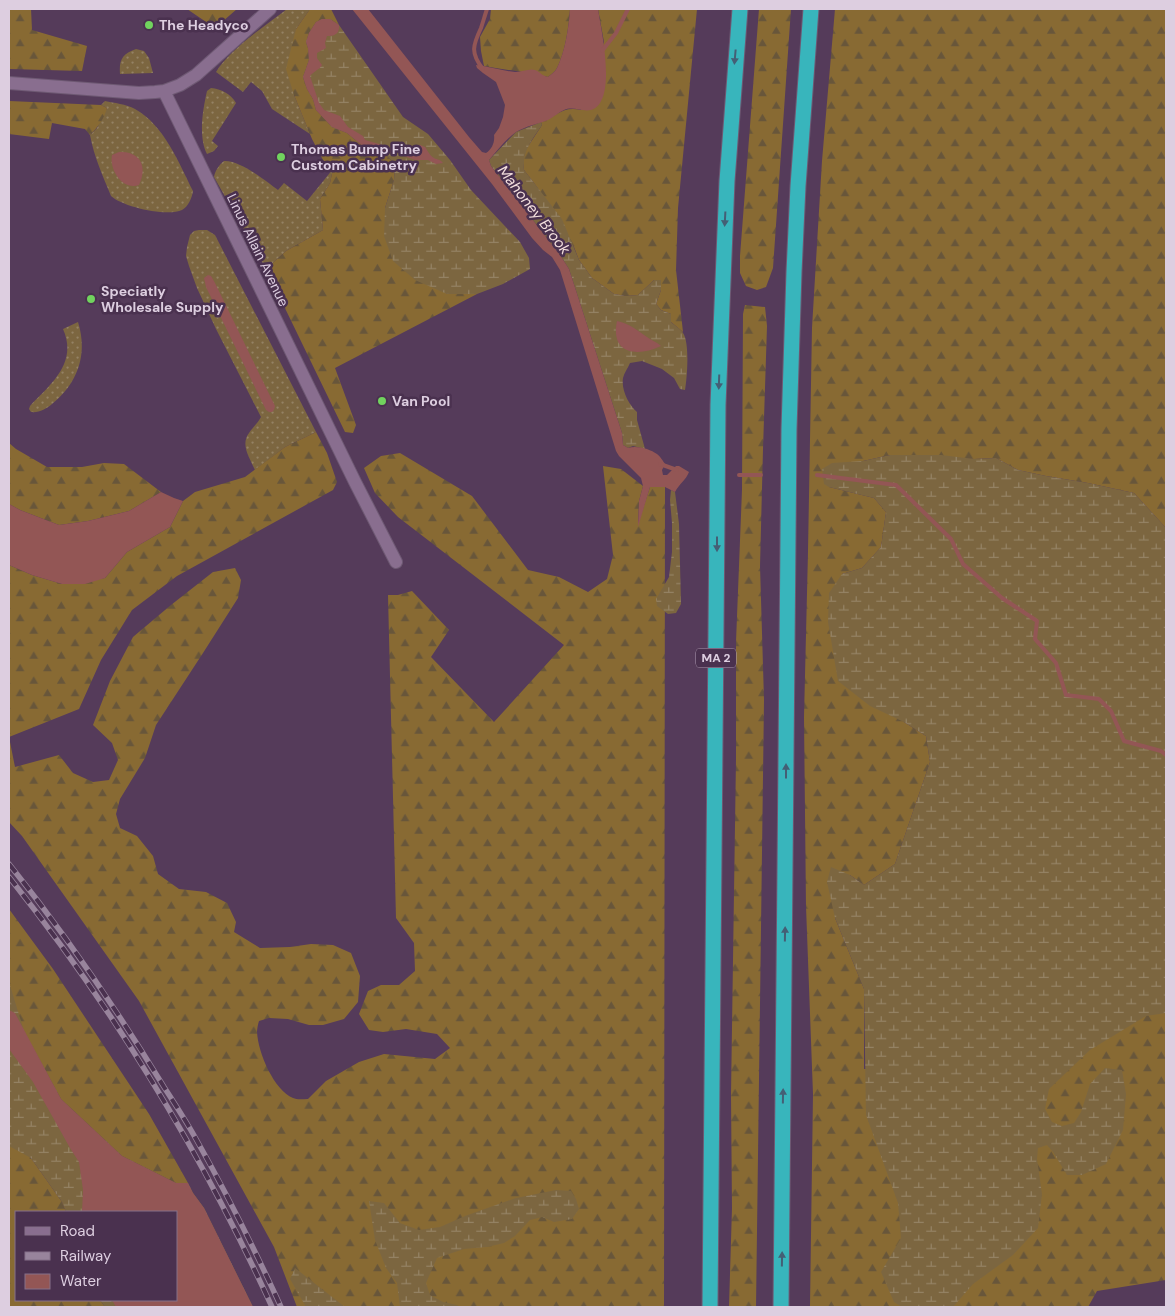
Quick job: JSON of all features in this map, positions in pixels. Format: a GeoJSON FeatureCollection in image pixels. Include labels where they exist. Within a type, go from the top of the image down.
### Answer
{"type":"FeatureCollection","features":[{"type":"Feature","properties":{"kind":"highway","name":"MA 2"},"geometry":{"type":"LineString","coordinates":[[710,1307],[718,405],[727,180],[740,9]]}},
{"type":"Feature","properties":{"kind":"highway"},"geometry":{"type":"LineString","coordinates":[[781,1307],[791,366],[798,186],[811,9]]}},
{"type":"Feature","properties":{"kind":"street"},"geometry":{"type":"LineString","coordinates":[[9,83],[140,93],[164,91],[180,85],[196,75],[270,9]]}},
{"type":"Feature","properties":{"kind":"street","name":"Linus Allain Avenue"},"geometry":{"type":"LineString","coordinates":[[164,91],[354,482],[396,562]]}},
{"type":"Feature","properties":{"kind":"green space"},"geometry":{"type":"Polygon","coordinates":[[[9,9],[31,9],[32,30],[87,46],[82,71],[9,69],[9,9]]]}},
{"type":"Feature","properties":{"kind":"green space"},"geometry":{"type":"Polygon","coordinates":[[[187,9],[237,9],[215,28],[187,9]]]}},
{"type":"Feature","properties":{"kind":"green space"},"geometry":{"type":"Polygon","coordinates":[[[287,9],[310,9],[296,29],[294,95],[310,134],[272,109],[262,91],[251,82],[243,92],[216,72],[239,46],[287,9]]]}},
{"type":"Feature","properties":{"kind":"green space"},"geometry":{"type":"Polygon","coordinates":[[[310,9],[331,9],[339,25],[330,19],[316,22],[306,42],[309,60],[303,77],[316,110],[332,127],[347,133],[359,143],[380,149],[395,164],[394,180],[385,208],[447,294],[477,294],[335,368],[356,425],[353,433],[345,432],[266,269],[286,251],[323,230],[320,199],[330,183],[333,169],[323,160],[312,139],[294,95],[286,69],[296,29],[310,9]]]}},
{"type":"Feature","properties":{"kind":"green space"},"geometry":{"type":"Polygon","coordinates":[[[491,9],[570,9],[564,47],[560,62],[554,72],[548,77],[484,66],[480,37],[490,19],[491,9]]]}},
{"type":"Feature","properties":{"kind":"green space"},"geometry":{"type":"Polygon","coordinates":[[[598,9],[697,9],[678,208],[676,270],[683,332],[671,322],[671,314],[661,310],[656,304],[661,290],[654,280],[638,295],[626,296],[614,294],[592,278],[579,260],[574,247],[537,187],[524,170],[525,151],[542,125],[541,122],[564,110],[581,110],[604,42],[598,9]]]}},
{"type":"Feature","properties":{"kind":"green space"},"geometry":{"type":"Polygon","coordinates":[[[759,9],[791,9],[773,268],[766,287],[757,290],[746,286],[740,273],[740,256],[759,9]]]}},
{"type":"Feature","properties":{"kind":"green space"},"geometry":{"type":"Polygon","coordinates":[[[835,9],[1166,9],[1166,528],[1134,493],[1018,470],[996,458],[974,459],[890,455],[863,461],[829,487],[874,498],[886,512],[881,547],[862,568],[842,574],[904,722],[926,736],[930,762],[895,864],[864,885],[850,875],[835,918],[864,989],[864,1069],[1018,1072],[1166,987],[1166,1280],[1097,1291],[1088,1307],[810,1307],[813,1094],[806,906],[804,717],[812,328],[822,161],[835,9]]]}},
{"type":"Feature","properties":{"kind":"green space"},"geometry":{"type":"Polygon","coordinates":[[[322,19],[330,19],[339,25],[403,117],[428,134],[450,160],[471,190],[520,242],[529,258],[530,269],[503,284],[477,294],[447,294],[415,280],[393,261],[384,236],[385,208],[394,180],[395,164],[380,149],[359,143],[347,133],[332,127],[316,110],[303,77],[309,60],[306,42],[316,22],[322,19]]]}},
{"type":"Feature","properties":{"kind":"green space"},"geometry":{"type":"Polygon","coordinates":[[[136,49],[144,51],[149,58],[153,73],[120,74],[122,58],[127,53],[136,49]]]}},
{"type":"Feature","properties":{"kind":"green space"},"geometry":{"type":"Polygon","coordinates":[[[211,88],[225,92],[236,103],[212,141],[218,146],[214,151],[207,154],[204,147],[202,122],[207,91],[211,88]]]}},
{"type":"Feature","properties":{"kind":"green space"},"geometry":{"type":"Polygon","coordinates":[[[9,101],[101,105],[107,108],[100,123],[90,135],[85,129],[52,123],[49,139],[9,134],[9,101]]]}},
{"type":"Feature","properties":{"kind":"green space"},"geometry":{"type":"Polygon","coordinates":[[[105,101],[135,109],[145,116],[162,135],[170,146],[193,191],[192,197],[184,209],[175,212],[156,212],[125,204],[111,196],[96,159],[90,135],[97,128],[107,108],[101,105],[105,101]]]}},
{"type":"Feature","properties":{"kind":"green space"},"geometry":{"type":"Polygon","coordinates":[[[541,122],[542,125],[526,151],[524,170],[562,219],[579,260],[592,278],[614,294],[638,295],[654,280],[661,280],[661,290],[656,304],[661,310],[671,314],[671,322],[681,330],[687,344],[685,390],[680,389],[674,378],[662,369],[642,361],[630,363],[624,376],[624,392],[637,412],[637,420],[645,449],[633,446],[628,448],[623,445],[622,433],[569,269],[491,166],[489,160],[516,132],[541,122]]]}},
{"type":"Feature","properties":{"kind":"green space"},"geometry":{"type":"Polygon","coordinates":[[[224,161],[245,167],[278,190],[284,183],[307,201],[333,169],[330,183],[320,199],[323,230],[286,251],[266,269],[214,177],[220,164],[224,161]]]}},
{"type":"Feature","properties":{"kind":"green space"},"geometry":{"type":"Polygon","coordinates":[[[207,230],[215,235],[316,432],[285,447],[255,470],[245,442],[261,417],[216,329],[197,288],[186,256],[190,235],[194,231],[207,230]]]}},
{"type":"Feature","properties":{"kind":"green space"},"geometry":{"type":"Polygon","coordinates":[[[745,305],[765,307],[767,326],[760,566],[764,700],[756,1307],[729,1307],[732,1208],[731,1095],[736,642],[742,490],[743,314],[745,305]]]}},
{"type":"Feature","properties":{"kind":"green space"},"geometry":{"type":"Polygon","coordinates":[[[78,322],[82,345],[81,356],[74,377],[61,396],[52,404],[37,412],[31,412],[30,406],[54,381],[65,363],[67,341],[63,329],[78,322]]]}},
{"type":"Feature","properties":{"kind":"green space"},"geometry":{"type":"Polygon","coordinates":[[[316,432],[327,453],[337,482],[333,490],[177,576],[132,610],[101,660],[79,709],[9,737],[9,565],[32,575],[62,584],[105,578],[127,552],[170,527],[183,501],[195,492],[245,477],[285,447],[316,432]]]}},
{"type":"Feature","properties":{"kind":"green space"},"geometry":{"type":"Polygon","coordinates":[[[9,443],[47,467],[82,467],[104,463],[124,464],[161,492],[129,511],[88,521],[59,525],[9,504],[9,443]]]}},
{"type":"Feature","properties":{"kind":"green space"},"geometry":{"type":"Polygon","coordinates":[[[400,453],[472,496],[528,570],[559,577],[588,592],[607,579],[613,555],[603,466],[621,469],[643,486],[639,501],[638,524],[650,487],[665,487],[664,1307],[297,1307],[274,1247],[139,1001],[22,836],[9,822],[9,737],[15,767],[59,755],[73,773],[93,782],[109,780],[118,760],[112,743],[93,725],[110,681],[133,637],[213,572],[235,568],[241,580],[238,598],[156,725],[145,758],[120,799],[116,814],[120,828],[137,836],[153,856],[158,874],[179,889],[206,892],[227,903],[236,922],[234,932],[260,948],[311,944],[333,945],[351,953],[360,976],[358,1002],[344,1019],[323,1025],[309,1025],[288,1019],[269,1018],[259,1021],[257,1031],[260,1050],[268,1070],[286,1094],[295,1099],[308,1099],[326,1081],[359,1062],[384,1054],[435,1059],[450,1048],[437,1034],[406,1029],[383,1032],[369,1030],[359,1014],[368,991],[381,985],[399,985],[415,971],[414,943],[396,918],[388,595],[398,595],[412,591],[449,630],[431,657],[494,722],[564,645],[398,517],[375,493],[364,468],[381,456],[400,453]]]}},
{"type":"Feature","properties":{"kind":"green space"},"geometry":{"type":"Polygon","coordinates":[[[890,455],[941,455],[974,459],[996,458],[1018,470],[1134,493],[1166,528],[1166,1013],[1146,1016],[1090,1050],[1049,1089],[1045,1109],[1052,1122],[1062,1126],[1074,1123],[1081,1112],[1090,1084],[1105,1068],[1122,1070],[1126,1094],[1123,1130],[1106,1164],[1082,1175],[1067,1175],[1047,1145],[1038,1148],[1037,1159],[1042,1194],[1038,1228],[1013,1255],[973,1284],[953,1307],[902,1307],[894,1302],[881,1272],[901,1238],[898,1203],[866,1115],[864,989],[835,918],[827,882],[831,867],[850,875],[864,885],[895,864],[930,762],[926,736],[904,722],[870,706],[838,681],[828,622],[829,593],[842,574],[862,568],[881,547],[886,512],[874,498],[829,487],[824,484],[822,469],[832,463],[863,461],[890,455]]]}},
{"type":"Feature","properties":{"kind":"green space"},"geometry":{"type":"Polygon","coordinates":[[[671,490],[675,492],[679,524],[681,604],[676,613],[668,614],[657,606],[656,599],[669,577],[672,552],[671,490]]]}},
{"type":"Feature","properties":{"kind":"green space"},"geometry":{"type":"Polygon","coordinates":[[[9,909],[53,969],[149,1114],[188,1183],[176,1183],[122,1156],[61,1099],[9,1004],[9,909]]]}},
{"type":"Feature","properties":{"kind":"green space"},"geometry":{"type":"Polygon","coordinates":[[[9,982],[24,1031],[61,1099],[122,1156],[176,1183],[188,1183],[204,1208],[253,1307],[105,1307],[101,1301],[178,1301],[178,1211],[66,1211],[62,1202],[31,1158],[9,1146],[9,982]]]}},
{"type":"Feature","properties":{"kind":"green space"},"geometry":{"type":"Polygon","coordinates":[[[9,1133],[31,1158],[62,1202],[66,1211],[15,1211],[15,1301],[101,1301],[105,1307],[9,1307],[9,1133]]]}},
{"type":"Feature","properties":{"kind":"green space"},"geometry":{"type":"Polygon","coordinates":[[[556,1190],[571,1191],[576,1199],[579,1209],[572,1219],[554,1222],[542,1217],[530,1220],[515,1236],[504,1243],[464,1249],[437,1258],[426,1283],[430,1295],[443,1302],[460,1307],[400,1307],[397,1283],[386,1268],[375,1240],[369,1201],[384,1203],[400,1223],[419,1230],[440,1227],[516,1198],[556,1190]]]}},
{"type":"Feature","properties":{"kind":"green space"},"geometry":{"type":"Polygon","coordinates":[[[295,1268],[345,1307],[306,1307],[290,1279],[295,1268]]]}},
{"type":"Feature","properties":{"kind":"water"},"geometry":{"type":"Polygon","coordinates":[[[352,9],[368,9],[469,137],[482,152],[486,153],[493,145],[494,135],[499,128],[505,105],[496,82],[477,68],[476,65],[515,72],[533,70],[548,77],[560,62],[568,31],[570,9],[598,9],[606,64],[604,94],[599,104],[591,110],[564,110],[548,120],[516,132],[489,160],[491,166],[569,269],[622,433],[623,445],[628,448],[643,448],[657,454],[665,464],[662,470],[663,475],[667,475],[676,466],[689,472],[675,492],[665,487],[650,487],[638,527],[639,501],[643,486],[641,478],[616,451],[560,270],[552,257],[532,238],[492,184],[352,9]]]}},
{"type":"Feature","properties":{"kind":"water"},"geometry":{"type":"Polygon","coordinates":[[[322,19],[330,19],[339,25],[339,31],[332,36],[327,36],[326,48],[317,53],[317,58],[322,65],[310,76],[319,103],[324,110],[340,116],[348,127],[363,136],[365,140],[386,146],[397,154],[364,147],[347,133],[332,127],[316,110],[303,77],[309,60],[306,42],[316,22],[322,19]]]}},
{"type":"Feature","properties":{"kind":"water"},"geometry":{"type":"Polygon","coordinates":[[[420,145],[425,147],[430,155],[443,163],[436,164],[428,160],[415,160],[399,154],[398,149],[420,145]]]}},
{"type":"Feature","properties":{"kind":"water"},"geometry":{"type":"Polygon","coordinates":[[[119,152],[132,154],[140,161],[143,172],[139,185],[127,185],[118,178],[113,166],[112,155],[119,152]]]}},
{"type":"Feature","properties":{"kind":"water"},"geometry":{"type":"Polygon","coordinates":[[[208,275],[211,276],[215,283],[275,406],[272,412],[266,410],[206,287],[204,278],[208,275]]]}},
{"type":"Feature","properties":{"kind":"water"},"geometry":{"type":"Polygon","coordinates":[[[617,321],[626,324],[661,346],[643,352],[635,352],[622,347],[616,332],[617,321]]]}},
{"type":"Feature","properties":{"kind":"water"},"geometry":{"type":"Polygon","coordinates":[[[161,492],[183,501],[170,527],[127,552],[105,578],[85,584],[62,584],[32,575],[9,565],[9,504],[59,525],[88,521],[129,511],[161,492]]]}},
{"type":"Feature","properties":{"kind":"water"},"geometry":{"type":"Polygon","coordinates":[[[9,1010],[15,1013],[61,1099],[122,1156],[176,1183],[188,1183],[204,1208],[253,1307],[116,1307],[113,1301],[178,1301],[178,1211],[82,1211],[83,1190],[79,1162],[33,1082],[9,1049],[9,1010]]]}},
{"type":"Feature","properties":{"kind":"waterway"},"geometry":{"type":"LineString","coordinates":[[483,69],[476,58],[474,49],[487,9]]}},
{"type":"Feature","properties":{"kind":"waterway"},"geometry":{"type":"LineString","coordinates":[[602,51],[616,33],[628,9]]}},
{"type":"Feature","properties":{"kind":"waterway","name":"Mahoney Brook"},"geometry":{"type":"LineString","coordinates":[[660,464],[677,470]]}},
{"type":"Feature","properties":{"kind":"waterway","name":"Mahoney Brook"},"geometry":{"type":"LineString","coordinates":[[739,475],[761,475]]}},
{"type":"Feature","properties":{"kind":"waterway","name":"Mahoney Brook"},"geometry":{"type":"LineString","coordinates":[[817,475],[896,485],[951,539],[963,564],[1002,598],[1037,621],[1035,639],[1056,663],[1066,695],[1099,699],[1111,711],[1124,741],[1161,751],[1166,755]]}},
{"type":"Feature","properties":{"kind":"railway"},"geometry":{"type":"LineString","coordinates":[[9,864],[51,918],[90,973],[184,1119],[230,1201],[281,1307]]}},
{"type":"Feature","properties":{"kind":"railway"},"geometry":{"type":"LineString","coordinates":[[9,877],[85,978],[154,1084],[216,1194],[272,1307]]}},
{"type":"Feature","properties":{"kind":"place","name":"The Headyco"},"geometry":{"type":"Point","coordinates":[149,25]}},
{"type":"Feature","properties":{"kind":"place","name":"Thomas Bump Fine Custom Cabinetry"},"geometry":{"type":"Point","coordinates":[281,157]}},
{"type":"Feature","properties":{"kind":"place","name":"Speciatly Wholesale Supply"},"geometry":{"type":"Point","coordinates":[91,299]}},
{"type":"Feature","properties":{"kind":"place","name":"Van Pool"},"geometry":{"type":"Point","coordinates":[382,401]}}]}
